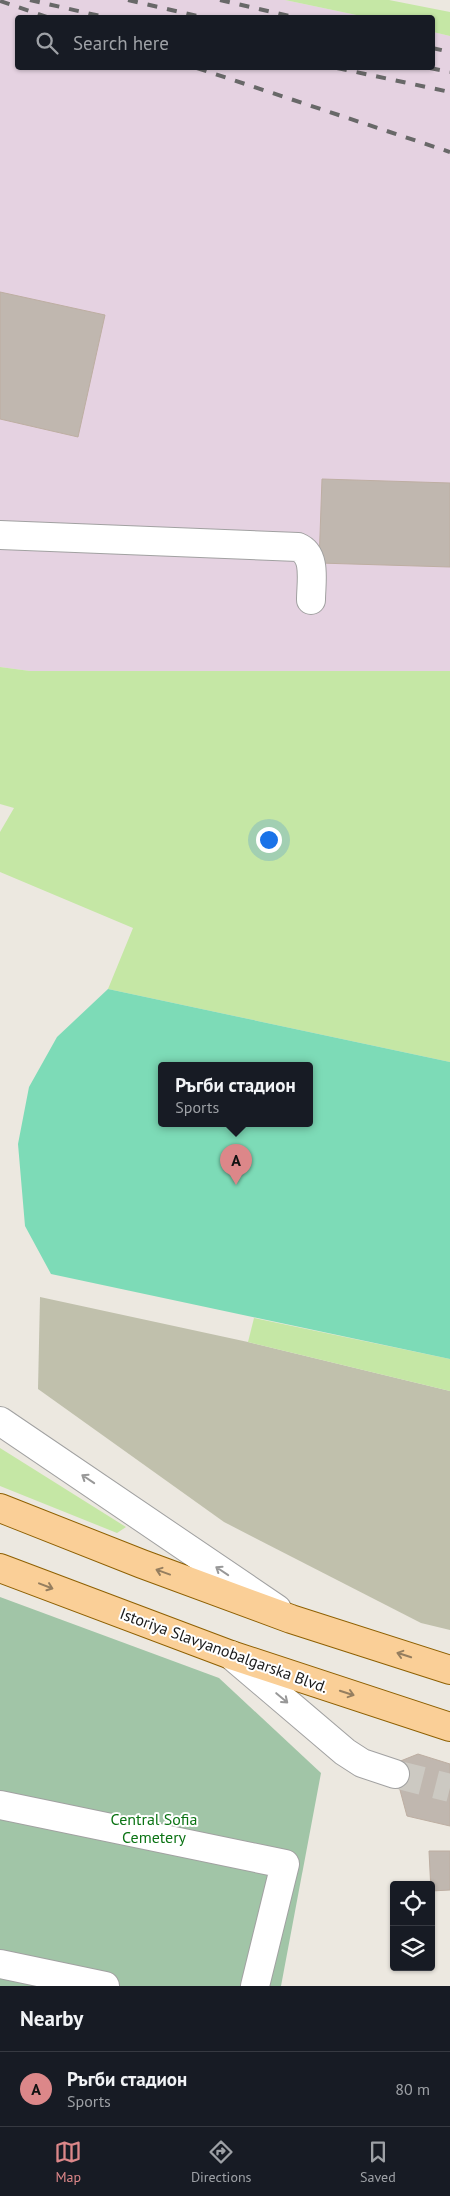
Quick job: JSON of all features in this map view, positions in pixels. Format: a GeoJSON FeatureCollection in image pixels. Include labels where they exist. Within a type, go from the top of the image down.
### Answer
{"type":"FeatureCollection","features":[{"type":"Feature","properties":{"kind":"main road"},"geometry":{"type":"LineString","coordinates":[[0,1508],[142,1564],[291,1619],[450,1670]]}},
{"type":"Feature","properties":{"kind":"main road","name":"Istoriya Slavyanobalgarska Blvd."},"geometry":{"type":"LineString","coordinates":[[0,1568],[231,1655],[450,1728]]}},
{"type":"Feature","properties":{"kind":"street"},"geometry":{"type":"LineString","coordinates":[[0,535],[298,547],[305,550],[310,557],[311,600]]}},
{"type":"Feature","properties":{"kind":"street"},"geometry":{"type":"LineString","coordinates":[[0,1421],[291,1619]]}},
{"type":"Feature","properties":{"kind":"street"},"geometry":{"type":"LineString","coordinates":[[231,1655],[344,1752],[362,1763],[395,1774]]}},
{"type":"Feature","properties":{"kind":"street"},"geometry":{"type":"LineString","coordinates":[[0,1805],[285,1864],[255,1986]]}},
{"type":"Feature","properties":{"kind":"street"},"geometry":{"type":"LineString","coordinates":[[0,1964],[105,1986]]}},
{"type":"Feature","properties":{"kind":"shaded area"},"geometry":{"type":"Polygon","coordinates":[[[0,0],[285,0],[356,15],[15,15],[15,70],[435,70],[435,32],[450,36],[450,671],[30,671],[0,667],[0,0]]]}},
{"type":"Feature","properties":{"kind":"shaded area"},"geometry":{"type":"Polygon","coordinates":[[[40,1297],[248,1342],[450,1391],[450,1630],[421,1623],[224,1522],[38,1389],[40,1297]]]}},
{"type":"Feature","properties":{"kind":"green space"},"geometry":{"type":"Polygon","coordinates":[[[285,0],[389,0],[450,12],[450,36],[435,32],[435,15],[356,15],[285,0]]]}},
{"type":"Feature","properties":{"kind":"green space"},"geometry":{"type":"Polygon","coordinates":[[[0,667],[30,671],[450,671],[450,1062],[108,989],[133,928],[0,872],[0,832],[14,808],[0,804],[0,667]]]}},
{"type":"Feature","properties":{"kind":"green space"},"geometry":{"type":"Polygon","coordinates":[[[108,989],[450,1062],[450,1359],[51,1274],[25,1226],[18,1144],[29,1087],[57,1037],[108,989]]]}},
{"type":"Feature","properties":{"kind":"green space"},"geometry":{"type":"Polygon","coordinates":[[[254,1318],[450,1359],[450,1391],[248,1342],[254,1318]]]}},
{"type":"Feature","properties":{"kind":"green space"},"geometry":{"type":"Polygon","coordinates":[[[0,1448],[126,1527],[117,1533],[0,1486],[0,1448]]]}},
{"type":"Feature","properties":{"kind":"green space","name":"Central Sofia Cemetery"},"geometry":{"type":"Polygon","coordinates":[[[0,1597],[219,1678],[321,1773],[281,1986],[0,1986],[0,1597]]]}},
{"type":"Feature","properties":{"kind":"building"},"geometry":{"type":"Polygon","coordinates":[[[0,292],[105,315],[78,437],[0,419],[0,292]]]}},
{"type":"Feature","properties":{"kind":"building"},"geometry":{"type":"Polygon","coordinates":[[[322,479],[450,483],[450,567],[319,563],[322,479]]]}},
{"type":"Feature","properties":{"kind":"building"},"geometry":{"type":"Polygon","coordinates":[[[418,1754],[450,1764],[450,1826],[407,1816],[393,1764],[418,1754]]]}},
{"type":"Feature","properties":{"kind":"building"},"geometry":{"type":"Polygon","coordinates":[[[429,1851],[450,1851],[450,1890],[435,1891],[435,1881],[430,1881],[429,1851]]]}},
{"type":"Feature","properties":{"kind":"tunnel"},"geometry":{"type":"LineString","coordinates":[[395,1774],[450,1788]]}},
{"type":"Feature","properties":{"kind":"railway"},"geometry":{"type":"LineString","coordinates":[[30,0],[96,15]]}},
{"type":"Feature","properties":{"kind":"railway"},"geometry":{"type":"LineString","coordinates":[[128,0],[193,15]]}},
{"type":"Feature","properties":{"kind":"railway"},"geometry":{"type":"LineString","coordinates":[[220,0],[285,15]]}},
{"type":"Feature","properties":{"kind":"railway"},"geometry":{"type":"LineString","coordinates":[[0,1],[41,15]]}},
{"type":"Feature","properties":{"kind":"railway"},"geometry":{"type":"LineString","coordinates":[[435,49],[450,52]]}},
{"type":"Feature","properties":{"kind":"railway"},"geometry":{"type":"LineString","coordinates":[[435,69],[450,72]]}},
{"type":"Feature","properties":{"kind":"railway"},"geometry":{"type":"LineString","coordinates":[[203,70],[450,152]]}},
{"type":"Feature","properties":{"kind":"railway"},"geometry":{"type":"LineString","coordinates":[[346,70],[450,92]]}},
{"type":"Feature","properties":{"kind":"place","name":"Ръгби стадион"},"geometry":{"type":"Point","coordinates":[236,1185]}}]}
